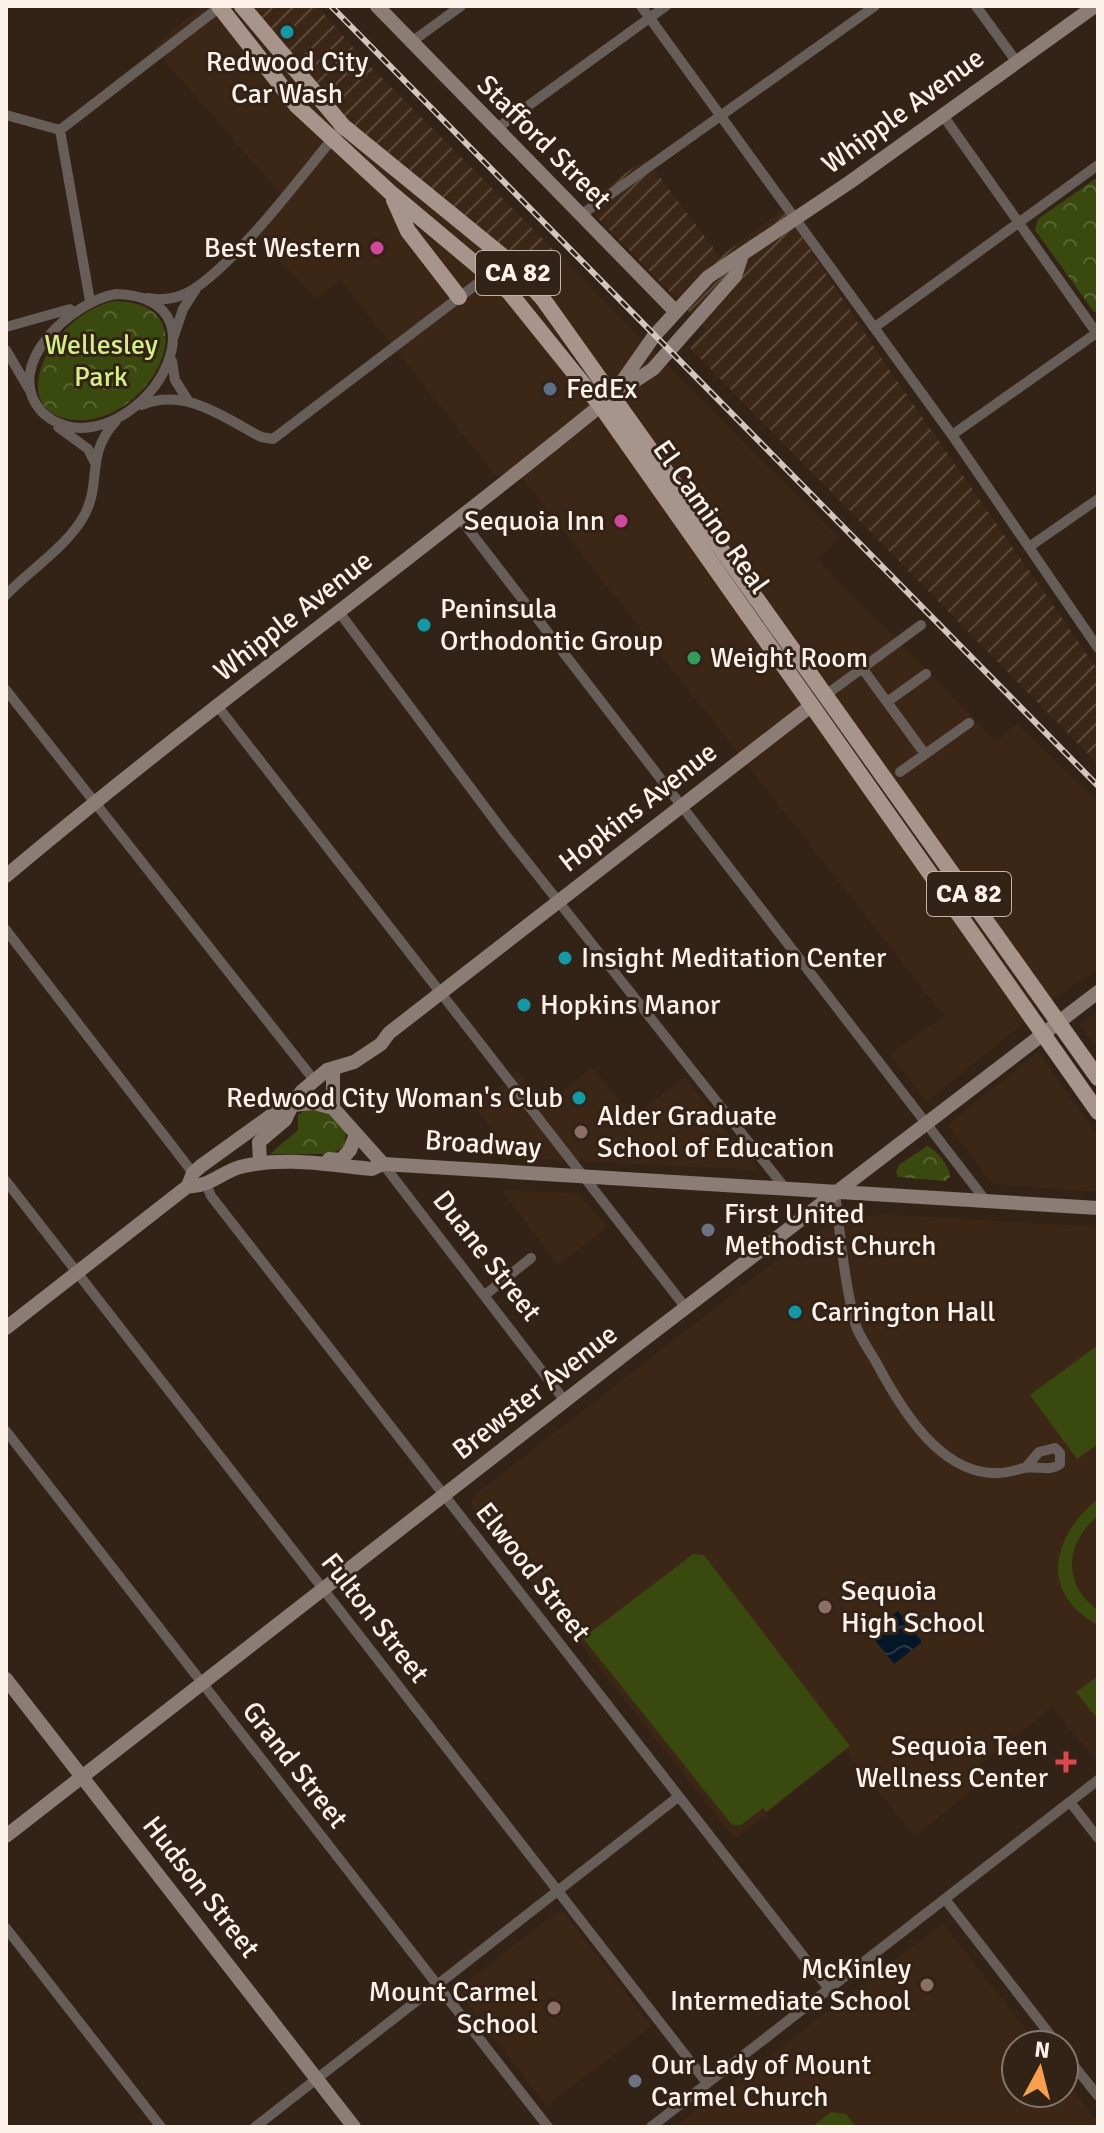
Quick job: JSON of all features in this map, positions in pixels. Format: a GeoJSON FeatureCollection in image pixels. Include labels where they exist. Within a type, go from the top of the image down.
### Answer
{"type":"FeatureCollection","features":[{"type":"Feature","properties":{"kind":"main road","name":"El Camino Real"},"geometry":{"type":"LineString","coordinates":[[220,6],[297,106],[392,194],[490,274],[606,401],[826,695],[1098,1078]]}},
{"type":"Feature","properties":{"kind":"main road","name":"El Camino Real"},"geometry":{"type":"LineString","coordinates":[[242,6],[343,126],[505,258],[543,299],[606,401],[812,705],[1098,1112]]}},
{"type":"Feature","properties":{"kind":"main road"},"geometry":{"type":"LineString","coordinates":[[392,194],[408,231],[459,297]]}},
{"type":"Feature","properties":{"kind":"street"},"geometry":{"type":"LineString","coordinates":[[60,130],[220,6]]}},
{"type":"Feature","properties":{"kind":"street","name":"Stafford Street"},"geometry":{"type":"LineString","coordinates":[[377,6],[676,312]]}},
{"type":"Feature","properties":{"kind":"street"},"geometry":{"type":"LineString","coordinates":[[410,43],[461,6]]}},
{"type":"Feature","properties":{"kind":"street"},"geometry":{"type":"LineString","coordinates":[[641,6],[952,435],[1098,648]]}},
{"type":"Feature","properties":{"kind":"street"},"geometry":{"type":"LineString","coordinates":[[496,129],[666,6]]}},
{"type":"Feature","properties":{"kind":"street"},"geometry":{"type":"LineString","coordinates":[[581,215],[875,6]]}},
{"type":"Feature","properties":{"kind":"street"},"geometry":{"type":"LineString","coordinates":[[976,6],[1016,61]]}},
{"type":"Feature","properties":{"kind":"street","name":"Whipple Avenue"},"geometry":{"type":"LineString","coordinates":[[606,401],[626,371],[708,277],[741,258],[1016,61],[1094,12]]}},
{"type":"Feature","properties":{"kind":"street"},"geometry":{"type":"LineString","coordinates":[[942,114],[1098,333],[952,435]]}},
{"type":"Feature","properties":{"kind":"street"},"geometry":{"type":"LineString","coordinates":[[6,115],[60,130]]}},
{"type":"Feature","properties":{"kind":"street"},"geometry":{"type":"LineString","coordinates":[[187,399],[175,380],[172,354],[183,309],[203,280],[251,232],[343,126]]}},
{"type":"Feature","properties":{"kind":"street"},"geometry":{"type":"LineString","coordinates":[[60,130],[88,302]]}},
{"type":"Feature","properties":{"kind":"street"},"geometry":{"type":"LineString","coordinates":[[875,327],[1098,165]]}},
{"type":"Feature","properties":{"kind":"street","name":"Whipple Avenue"},"geometry":{"type":"LineString","coordinates":[[6,876],[96,801],[219,708],[606,401],[640,381],[670,353],[735,276],[741,258]]}},
{"type":"Feature","properties":{"kind":"street"},"geometry":{"type":"LineString","coordinates":[[37,407],[55,421],[80,428],[120,417],[167,397],[187,399],[261,437],[273,439],[490,274]]}},
{"type":"Feature","properties":{"kind":"street"},"geometry":{"type":"LineString","coordinates":[[6,327],[116,294],[174,297],[203,280]]}},
{"type":"Feature","properties":{"kind":"street"},"geometry":{"type":"LineString","coordinates":[[141,296],[168,318],[173,342]]}},
{"type":"Feature","properties":{"kind":"street"},"geometry":{"type":"LineString","coordinates":[[32,395],[31,370],[40,347],[55,326],[88,302]]}},
{"type":"Feature","properties":{"kind":"street"},"geometry":{"type":"LineString","coordinates":[[6,350],[37,407],[88,449],[94,461]]}},
{"type":"Feature","properties":{"kind":"street"},"geometry":{"type":"LineString","coordinates":[[133,409],[162,378],[172,354]]}},
{"type":"Feature","properties":{"kind":"street"},"geometry":{"type":"LineString","coordinates":[[6,595],[78,525],[90,500],[94,461],[102,438],[120,417]]}},
{"type":"Feature","properties":{"kind":"street"},"geometry":{"type":"LineString","coordinates":[[1029,547],[1098,499]]}},
{"type":"Feature","properties":{"kind":"street"},"geometry":{"type":"LineString","coordinates":[[459,517],[986,1201]]}},
{"type":"Feature","properties":{"kind":"street"},"geometry":{"type":"LineString","coordinates":[[339,612],[396,692],[785,1188]]}},
{"type":"Feature","properties":{"kind":"street","name":"Hopkins Avenue"},"geometry":{"type":"LineString","coordinates":[[195,1180],[222,1160],[224,1151],[292,1105],[327,1070],[338,1067],[372,1038],[389,1033],[812,705],[921,625]]}},
{"type":"Feature","properties":{"kind":"street"},"geometry":{"type":"LineString","coordinates":[[862,668],[925,754]]}},
{"type":"Feature","properties":{"kind":"street"},"geometry":{"type":"LineString","coordinates":[[887,702],[926,674]]}},
{"type":"Feature","properties":{"kind":"street"},"geometry":{"type":"LineString","coordinates":[[6,690],[314,1080]]}},
{"type":"Feature","properties":{"kind":"street"},"geometry":{"type":"LineString","coordinates":[[219,708],[686,1308]]}},
{"type":"Feature","properties":{"kind":"street"},"geometry":{"type":"LineString","coordinates":[[900,772],[969,723]]}},
{"type":"Feature","properties":{"kind":"street","name":"Elwood Street"},"geometry":{"type":"LineString","coordinates":[[6,930],[195,1180],[211,1196],[829,1989]]}},
{"type":"Feature","properties":{"kind":"street","name":"Brewster Avenue"},"geometry":{"type":"LineString","coordinates":[[6,1836],[835,1192],[1098,992]]}},
{"type":"Feature","properties":{"kind":"street"},"geometry":{"type":"LineString","coordinates":[[292,1105],[314,1103],[333,1108],[338,1067]]}},
{"type":"Feature","properties":{"kind":"street","name":"Hopkins Avenue"},"geometry":{"type":"LineString","coordinates":[[260,1162],[259,1142],[285,1120],[292,1105]]}},
{"type":"Feature","properties":{"kind":"street","name":"Duane Street"},"geometry":{"type":"LineString","coordinates":[[333,1108],[383,1164],[565,1401]]}},
{"type":"Feature","properties":{"kind":"street"},"geometry":{"type":"LineString","coordinates":[[303,1163],[309,1157],[341,1160],[350,1150],[356,1134]]}},
{"type":"Feature","properties":{"kind":"street","name":"Broadway"},"geometry":{"type":"LineString","coordinates":[[195,1180],[260,1162],[372,1169],[383,1164],[1098,1208]]}},
{"type":"Feature","properties":{"kind":"street"},"geometry":{"type":"LineString","coordinates":[[6,1328],[195,1180]]}},
{"type":"Feature","properties":{"kind":"street","name":"Fulton Street"},"geometry":{"type":"LineString","coordinates":[[6,1181],[707,2083]]}},
{"type":"Feature","properties":{"kind":"street"},"geometry":{"type":"LineString","coordinates":[[835,1192],[853,1318],[891,1390],[929,1441],[955,1461],[993,1472],[1026,1467]]}},
{"type":"Feature","properties":{"kind":"street"},"geometry":{"type":"LineString","coordinates":[[485,1295],[531,1258]]}},
{"type":"Feature","properties":{"kind":"street","name":"Grand Street"},"geometry":{"type":"LineString","coordinates":[[6,1431],[548,2127]]}},
{"type":"Feature","properties":{"kind":"street","name":"Hudson Street"},"geometry":{"type":"LineString","coordinates":[[6,1679],[354,2127]]}},
{"type":"Feature","properties":{"kind":"street"},"geometry":{"type":"LineString","coordinates":[[651,2127],[1098,1780]]}},
{"type":"Feature","properties":{"kind":"street"},"geometry":{"type":"LineString","coordinates":[[255,2127],[678,1797]]}},
{"type":"Feature","properties":{"kind":"street"},"geometry":{"type":"LineString","coordinates":[[1070,1802],[1098,1838]]}},
{"type":"Feature","properties":{"kind":"street"},"geometry":{"type":"LineString","coordinates":[[945,1899],[1046,2029]]}},
{"type":"Feature","properties":{"kind":"street"},"geometry":{"type":"LineString","coordinates":[[6,1928],[161,2127]]}},
{"type":"Feature","properties":{"kind":"street"},"geometry":{"type":"LineString","coordinates":[[1080,2073],[1098,2096]]}},
{"type":"Feature","properties":{"kind":"shaded area"},"geometry":{"type":"Polygon","coordinates":[[[202,6],[252,6],[358,134],[533,276],[557,253],[840,539],[817,559],[996,741],[1018,724],[1098,802],[1098,969],[1056,997],[927,1101],[889,1055],[944,1016],[524,480],[495,475],[341,281],[315,298],[253,233],[285,199],[153,47],[202,6]]]}},
{"type":"Feature","properties":{"kind":"shaded area"},"geometry":{"type":"Polygon","coordinates":[[[253,6],[317,6],[367,63],[557,253],[534,277],[358,134],[253,6]]]}},
{"type":"Feature","properties":{"kind":"shaded area"},"geometry":{"type":"Polygon","coordinates":[[[646,159],[720,257],[784,209],[877,352],[1098,670],[1098,764],[690,348],[706,329],[583,203],[646,159]]]}},
{"type":"Feature","properties":{"kind":"shaded area"},"geometry":{"type":"Polygon","coordinates":[[[1098,1011],[1098,1051],[1080,1024],[1098,1011]]]}},
{"type":"Feature","properties":{"kind":"shaded area"},"geometry":{"type":"Polygon","coordinates":[[[1038,1052],[1098,1136],[1098,1192],[992,1184],[948,1124],[1038,1052]]]}},
{"type":"Feature","properties":{"kind":"shaded area"},"geometry":{"type":"Polygon","coordinates":[[[592,1068],[634,1116],[685,1077],[757,1170],[514,1158],[474,1106],[519,1072],[544,1105],[592,1068]]]}},
{"type":"Feature","properties":{"kind":"shaded area"},"geometry":{"type":"Polygon","coordinates":[[[502,1190],[578,1193],[607,1227],[558,1265],[502,1190]]]}},
{"type":"Feature","properties":{"kind":"shaded area","name":"Sequoia High School"},"geometry":{"type":"Polygon","coordinates":[[[881,1214],[1098,1227],[1098,1763],[1052,1707],[980,1764],[989,1776],[915,1836],[845,1750],[735,1839],[473,1508],[472,1501],[475,1495],[809,1235],[847,1220],[881,1214]]]}},
{"type":"Feature","properties":{"kind":"shaded area","name":"Mount Carmel School"},"geometry":{"type":"Polygon","coordinates":[[[561,1909],[651,2026],[547,2106],[457,1990],[561,1909]]]}},
{"type":"Feature","properties":{"kind":"shaded area","name":"McKinley Intermediate School"},"geometry":{"type":"Polygon","coordinates":[[[943,1924],[1025,2029],[1000,2029],[1000,2109],[1080,2109],[1080,2099],[1098,2122],[1098,2127],[674,2127],[943,1924]]]}},
{"type":"Feature","properties":{"kind":"green space"},"geometry":{"type":"Polygon","coordinates":[[[1098,177],[1098,311],[1094,312],[1035,230],[1038,219],[1098,177]]]}},
{"type":"Feature","properties":{"kind":"green space","name":"Wellesley Park"},"geometry":{"type":"Polygon","coordinates":[[[116,301],[145,307],[161,321],[166,341],[160,363],[147,385],[127,404],[104,416],[78,420],[54,415],[42,402],[38,384],[43,364],[54,343],[71,324],[92,309],[116,301]]]}},
{"type":"Feature","properties":{"kind":"green space"},"geometry":{"type":"Polygon","coordinates":[[[309,1108],[328,1111],[346,1131],[344,1147],[330,1154],[270,1154],[298,1130],[298,1115],[309,1108]]]}},
{"type":"Feature","properties":{"kind":"green space"},"geometry":{"type":"Polygon","coordinates":[[[927,1146],[942,1159],[950,1177],[945,1181],[898,1177],[896,1172],[899,1165],[927,1146]]]}},
{"type":"Feature","properties":{"kind":"green space"},"geometry":{"type":"Polygon","coordinates":[[[1098,1345],[1098,1444],[1077,1459],[1030,1395],[1098,1345]]]}},
{"type":"Feature","properties":{"kind":"green space"},"geometry":{"type":"Polygon","coordinates":[[[1098,1499],[1098,1516],[1079,1538],[1072,1564],[1078,1589],[1098,1610],[1098,1625],[1079,1612],[1066,1597],[1058,1564],[1070,1530],[1098,1499]]]}},
{"type":"Feature","properties":{"kind":"green space"},"geometry":{"type":"Polygon","coordinates":[[[693,1554],[704,1555],[850,1746],[766,1812],[763,1808],[741,1825],[732,1825],[583,1638],[693,1554]]]}},
{"type":"Feature","properties":{"kind":"green space"},"geometry":{"type":"Polygon","coordinates":[[[1098,1676],[1098,1720],[1076,1692],[1098,1676]]]}},
{"type":"Feature","properties":{"kind":"green space"},"geometry":{"type":"Polygon","coordinates":[[[831,2112],[846,2114],[856,2127],[812,2127],[831,2112]]]}},
{"type":"Feature","properties":{"kind":"water"},"geometry":{"type":"Polygon","coordinates":[[[898,1611],[922,1642],[894,1664],[869,1633],[898,1611]]]}},
{"type":"Feature","properties":{"kind":"railway"},"geometry":{"type":"LineString","coordinates":[[331,6],[1098,786]]}},
{"type":"Feature","properties":{"kind":"place","name":"Redwood City Car Wash"},"geometry":{"type":"Point","coordinates":[287,32]}},
{"type":"Feature","properties":{"kind":"place","name":"Best Western"},"geometry":{"type":"Point","coordinates":[377,248]}},
{"type":"Feature","properties":{"kind":"place","name":"FedEx"},"geometry":{"type":"Point","coordinates":[550,389]}},
{"type":"Feature","properties":{"kind":"place","name":"Sequoia Inn"},"geometry":{"type":"Point","coordinates":[621,521]}},
{"type":"Feature","properties":{"kind":"place","name":"Peninsula Orthodontic Group"},"geometry":{"type":"Point","coordinates":[424,625]}},
{"type":"Feature","properties":{"kind":"place","name":"Weight Room"},"geometry":{"type":"Point","coordinates":[694,658]}},
{"type":"Feature","properties":{"kind":"place","name":"Insight Meditation Center"},"geometry":{"type":"Point","coordinates":[565,958]}},
{"type":"Feature","properties":{"kind":"place","name":"Hopkins Manor"},"geometry":{"type":"Point","coordinates":[524,1005]}},
{"type":"Feature","properties":{"kind":"place","name":"Redwood City Woman's Club"},"geometry":{"type":"Point","coordinates":[579,1098]}},
{"type":"Feature","properties":{"kind":"place","name":"Alder Graduate School of Education"},"geometry":{"type":"Point","coordinates":[581,1132]}},
{"type":"Feature","properties":{"kind":"place","name":"First United Methodist Church"},"geometry":{"type":"Point","coordinates":[708,1230]}},
{"type":"Feature","properties":{"kind":"place","name":"Carrington Hall"},"geometry":{"type":"Point","coordinates":[795,1312]}},
{"type":"Feature","properties":{"kind":"place","name":"Sequoia High School"},"geometry":{"type":"Point","coordinates":[825,1607]}},
{"type":"Feature","properties":{"kind":"place","name":"Sequoia Teen Wellness Center"},"geometry":{"type":"Point","coordinates":[1066,1762]}},
{"type":"Feature","properties":{"kind":"place","name":"McKinley Intermediate School"},"geometry":{"type":"Point","coordinates":[927,1985]}},
{"type":"Feature","properties":{"kind":"place","name":"Mount Carmel School"},"geometry":{"type":"Point","coordinates":[554,2008]}},
{"type":"Feature","properties":{"kind":"place","name":"Our Lady of Mount Carmel Church"},"geometry":{"type":"Point","coordinates":[635,2081]}}]}
